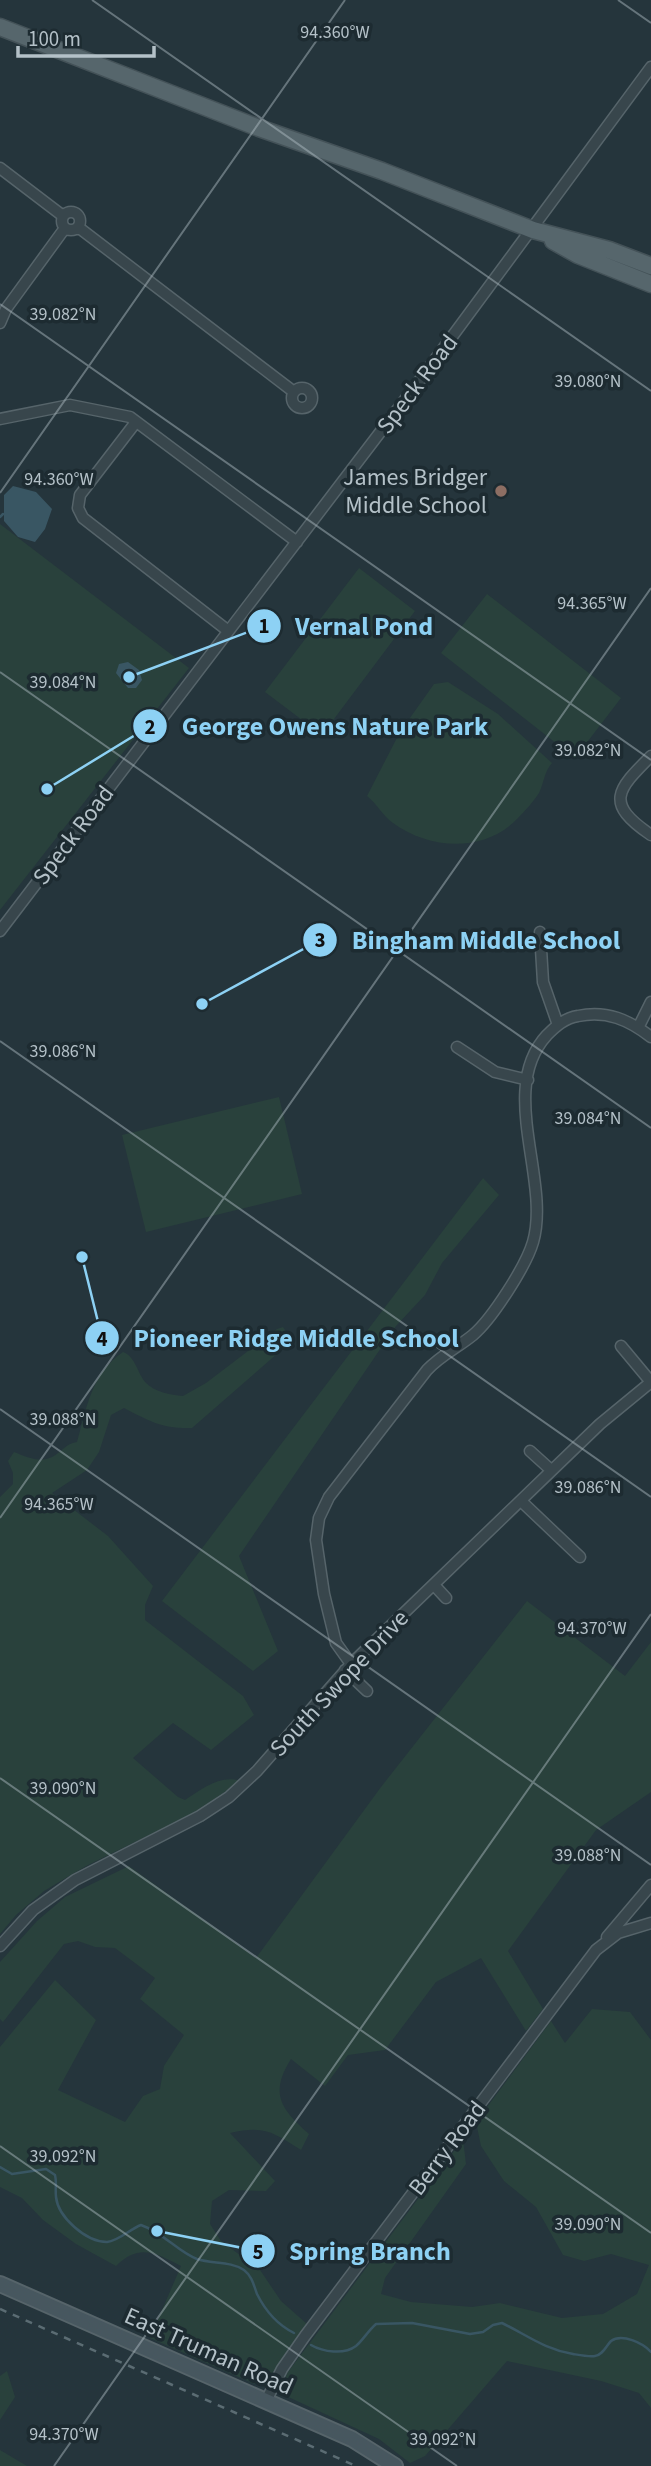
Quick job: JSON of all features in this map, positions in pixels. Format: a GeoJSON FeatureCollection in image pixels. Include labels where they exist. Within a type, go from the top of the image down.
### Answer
{"type":"FeatureCollection","features":[{"type":"Feature","properties":{"kind":"main road"},"geometry":{"type":"LineString","coordinates":[[0,27],[259,128],[382,171],[533,230],[609,250],[651,266]]}},
{"type":"Feature","properties":{"kind":"main road"},"geometry":{"type":"LineString","coordinates":[[533,230],[578,255],[651,284]]}},
{"type":"Feature","properties":{"kind":"main road","name":"East Truman Road"},"geometry":{"type":"LineString","coordinates":[[0,2284],[352,2439],[395,2466]]}},
{"type":"Feature","properties":{"kind":"street","name":"Speck Road"},"geometry":{"type":"LineString","coordinates":[[0,931],[533,230],[651,67]]}},
{"type":"Feature","properties":{"kind":"street"},"geometry":{"type":"LineString","coordinates":[[0,168],[63,216]]}},
{"type":"Feature","properties":{"kind":"street"},"geometry":{"type":"LineString","coordinates":[[68,212],[78,215],[78,227],[71,230],[65,228],[61,221],[63,216],[68,212]]}},
{"type":"Feature","properties":{"kind":"street"},"geometry":{"type":"LineString","coordinates":[[78,227],[294,392]]}},
{"type":"Feature","properties":{"kind":"street"},"geometry":{"type":"LineString","coordinates":[[0,323],[6,309],[65,228]]}},
{"type":"Feature","properties":{"kind":"street"},"geometry":{"type":"LineString","coordinates":[[0,419],[70,405],[130,417],[297,542]]}},
{"type":"Feature","properties":{"kind":"street"},"geometry":{"type":"LineString","coordinates":[[136,422],[80,495],[78,508],[83,518],[228,630]]}},
{"type":"Feature","properties":{"kind":"street"},"geometry":{"type":"LineString","coordinates":[[651,756],[626,781],[620,800],[623,811],[632,822],[651,835]]}},
{"type":"Feature","properties":{"kind":"street"},"geometry":{"type":"LineString","coordinates":[[540,932],[543,982],[558,1025]]}},
{"type":"Feature","properties":{"kind":"street"},"geometry":{"type":"LineString","coordinates":[[638,1028],[651,1002]]}},
{"type":"Feature","properties":{"kind":"street"},"geometry":{"type":"LineString","coordinates":[[367,1691],[348,1667],[336,1643],[324,1594],[316,1540],[319,1518],[329,1497],[427,1370],[441,1356],[474,1334],[526,1263],[534,1239],[537,1211],[525,1096],[531,1066],[542,1041],[558,1025],[571,1017],[592,1013],[625,1020],[651,1037]]}},
{"type":"Feature","properties":{"kind":"street"},"geometry":{"type":"LineString","coordinates":[[457,1048],[495,1072],[528,1080]]}},
{"type":"Feature","properties":{"kind":"street"},"geometry":{"type":"LineString","coordinates":[[621,1346],[651,1382]]}},
{"type":"Feature","properties":{"kind":"street","name":"South Swope Drive"},"geometry":{"type":"LineString","coordinates":[[0,1946],[33,1910],[75,1880],[200,1816],[229,1797],[257,1771],[348,1667],[551,1470],[600,1424],[651,1382]]}},
{"type":"Feature","properties":{"kind":"street"},"geometry":{"type":"LineString","coordinates":[[530,1451],[551,1470]]}},
{"type":"Feature","properties":{"kind":"street"},"geometry":{"type":"LineString","coordinates":[[522,1501],[580,1557]]}},
{"type":"Feature","properties":{"kind":"street"},"geometry":{"type":"LineString","coordinates":[[434,1585],[446,1598]]}},
{"type":"Feature","properties":{"kind":"street"},"geometry":{"type":"LineString","coordinates":[[603,1943],[651,1885]]}},
{"type":"Feature","properties":{"kind":"street","name":"Berry Road"},"geometry":{"type":"LineString","coordinates":[[267,2401],[282,2370],[305,2336],[603,1943],[618,1933],[651,1923]]}},
{"type":"Feature","properties":{"kind":"green space"},"geometry":{"type":"Polygon","coordinates":[[[0,524],[189,668],[0,910],[0,524]]]}},
{"type":"Feature","properties":{"kind":"green space"},"geometry":{"type":"Polygon","coordinates":[[[359,568],[415,611],[322,735],[265,692],[359,568]]]}},
{"type":"Feature","properties":{"kind":"green space"},"geometry":{"type":"Polygon","coordinates":[[[487,594],[621,698],[575,758],[441,653],[487,594]]]}},
{"type":"Feature","properties":{"kind":"green space"},"geometry":{"type":"Polygon","coordinates":[[[448,682],[498,714],[552,763],[539,793],[518,818],[490,837],[457,844],[440,843],[408,832],[389,820],[367,796],[400,732],[434,684],[448,682]]]}},
{"type":"Feature","properties":{"kind":"green space"},"geometry":{"type":"Polygon","coordinates":[[[279,1097],[302,1194],[146,1232],[122,1135],[279,1097]]]}},
{"type":"Feature","properties":{"kind":"green space"},"geometry":{"type":"Polygon","coordinates":[[[483,1178],[499,1195],[442,1263],[425,1295],[396,1326],[239,1556],[278,1651],[253,1671],[162,1601],[483,1178]]]}},
{"type":"Feature","properties":{"kind":"green space"},"geometry":{"type":"Polygon","coordinates":[[[283,1327],[287,1333],[278,1353],[192,1428],[156,1423],[124,1408],[111,1415],[99,1452],[87,1470],[52,1493],[108,1536],[153,1586],[145,1605],[145,1620],[243,1696],[254,1715],[211,1750],[173,1723],[133,1758],[185,1800],[219,1781],[241,1781],[194,1813],[86,1866],[44,1891],[16,1915],[0,1934],[0,1497],[13,1484],[13,1473],[8,1461],[14,1452],[36,1459],[47,1459],[77,1442],[97,1381],[112,1361],[123,1352],[134,1361],[143,1379],[154,1389],[183,1396],[206,1383],[283,1327]]]}},
{"type":"Feature","properties":{"kind":"green space"},"geometry":{"type":"Polygon","coordinates":[[[527,1601],[625,1676],[651,1642],[651,1792],[596,1830],[508,1951],[543,2009],[526,2031],[481,1958],[436,1982],[385,2050],[348,2055],[325,2086],[291,2059],[284,2071],[280,2092],[285,2109],[309,2134],[301,2150],[260,2130],[230,2133],[275,2181],[266,2191],[229,2190],[212,2201],[210,2224],[221,2241],[260,2270],[281,2301],[307,2324],[269,2380],[265,2383],[252,2383],[150,2338],[181,2266],[156,2254],[140,2252],[132,2254],[116,2266],[76,2244],[43,2220],[22,2198],[0,2187],[0,2047],[55,1980],[96,2020],[58,2090],[125,2122],[143,2096],[160,2089],[164,2066],[184,2035],[140,1999],[155,1978],[115,1948],[95,1947],[78,1941],[64,1944],[3,2022],[0,2019],[0,1962],[37,1921],[65,1897],[129,1866],[256,1958],[381,1787],[527,1601]]]}},
{"type":"Feature","properties":{"kind":"green space"},"geometry":{"type":"Polygon","coordinates":[[[592,2009],[630,2012],[651,2040],[651,2408],[639,2393],[601,2381],[507,2361],[425,2456],[410,2463],[379,2439],[284,2395],[282,2385],[288,2372],[463,2139],[466,2164],[385,2278],[381,2294],[411,2302],[472,2307],[500,2303],[562,2318],[603,2314],[637,2294],[649,2265],[611,2254],[584,2261],[563,2255],[536,2207],[504,2181],[481,2146],[476,2122],[551,2021],[565,2043],[592,2009]]]}},
{"type":"Feature","properties":{"kind":"green space"},"geometry":{"type":"Polygon","coordinates":[[[7,2371],[15,2397],[0,2420],[0,2376],[7,2371]]]}},
{"type":"Feature","properties":{"kind":"green space"},"geometry":{"type":"Polygon","coordinates":[[[0,2450],[27,2466],[0,2466],[0,2450]]]}},
{"type":"Feature","properties":{"kind":"water"},"geometry":{"type":"Polygon","coordinates":[[[13,486],[36,492],[52,509],[45,529],[35,542],[18,537],[4,521],[4,495],[13,486]]]}},
{"type":"Feature","properties":{"kind":"water"},"geometry":{"type":"Polygon","coordinates":[[[128,662],[139,670],[142,680],[136,688],[128,688],[116,673],[119,664],[128,662]]]}},
{"type":"Feature","properties":{"kind":"waterway"},"geometry":{"type":"LineString","coordinates":[[0,517],[3,514]]}},
{"type":"Feature","properties":{"kind":"waterway"},"geometry":{"type":"LineString","coordinates":[[0,2167],[12,2174],[46,2169],[55,2175],[58,2205],[67,2220],[90,2238],[111,2241],[141,2225],[197,2259],[233,2265],[244,2270],[268,2311],[294,2333]]}},
{"type":"Feature","properties":{"kind":"waterway"},"geometry":{"type":"LineString","coordinates":[[311,2345],[327,2351],[346,2351],[356,2346],[376,2324],[412,2323],[470,2334],[483,2332],[502,2323],[544,2345],[573,2354],[598,2355],[611,2341],[621,2338],[638,2342],[651,2352]]}},
{"type":"Feature","properties":{"kind":"railway"},"geometry":{"type":"LineString","coordinates":[[0,2309],[356,2466]]}},
{"type":"Feature","properties":{"kind":"place","name":"James Bridger Middle School"},"geometry":{"type":"Point","coordinates":[501,491]}},
{"type":"Feature","properties":{"kind":"place","name":"Vernal Pond"},"geometry":{"type":"Point","coordinates":[129,677]}},
{"type":"Feature","properties":{"kind":"place","name":"George Owens Nature Park"},"geometry":{"type":"Point","coordinates":[47,789]}},
{"type":"Feature","properties":{"kind":"place","name":"Bingham Middle School"},"geometry":{"type":"Point","coordinates":[202,1004]}},
{"type":"Feature","properties":{"kind":"place","name":"Pioneer Ridge Middle School"},"geometry":{"type":"Point","coordinates":[82,1257]}},
{"type":"Feature","properties":{"kind":"place","name":"Spring Branch"},"geometry":{"type":"Point","coordinates":[157,2231]}}]}
